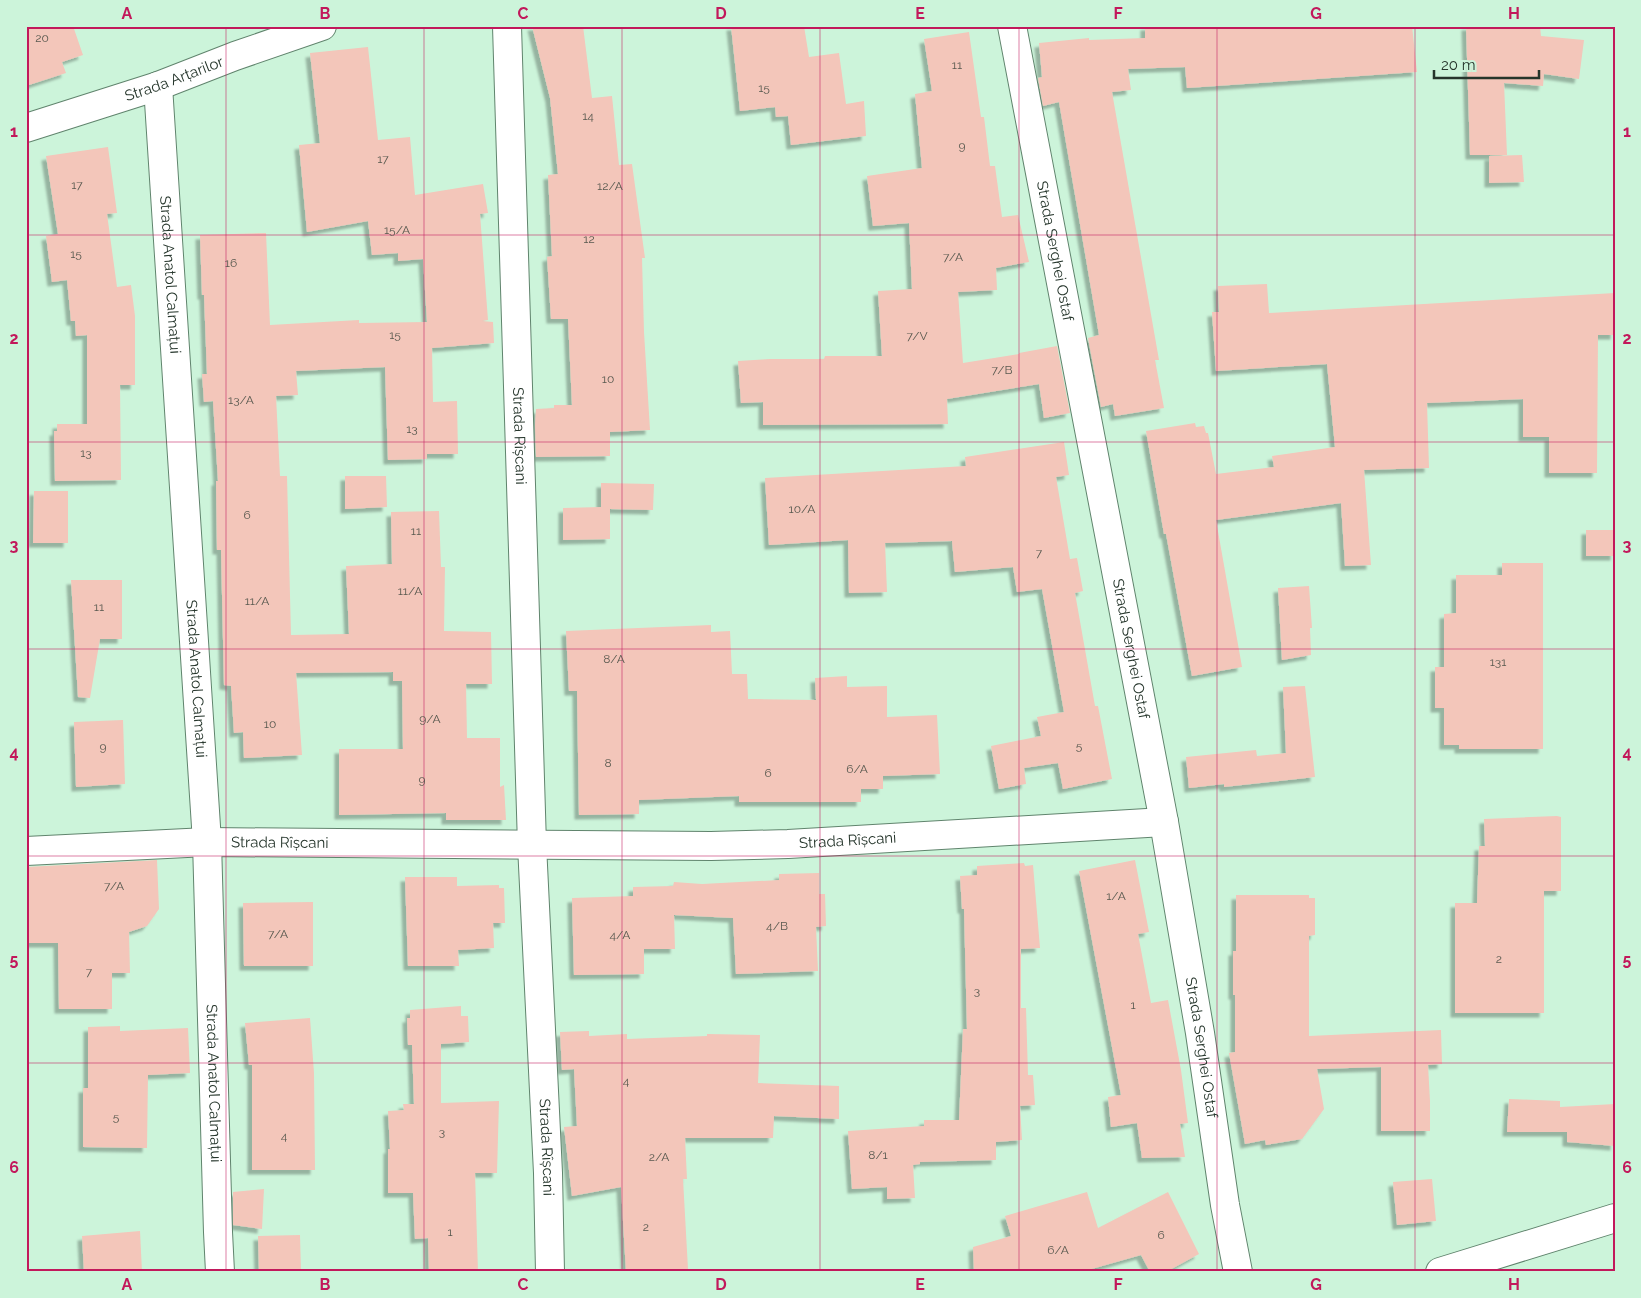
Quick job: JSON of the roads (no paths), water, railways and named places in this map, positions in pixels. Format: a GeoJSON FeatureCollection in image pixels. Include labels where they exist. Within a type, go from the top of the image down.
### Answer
{"type":"FeatureCollection","features":[{"type":"Feature","properties":{"kind":"street","name":"Strada Arțarilor"},"geometry":{"type":"LineString","coordinates":[[26,128],[158,86],[235,56],[322,26]]}},
{"type":"Feature","properties":{"kind":"street","name":"Strada Rîșcani"},"geometry":{"type":"LineString","coordinates":[[507,26],[532,845],[548,1173],[550,1272]]}},
{"type":"Feature","properties":{"kind":"street","name":"Strada Serghei Ostaf"},"geometry":{"type":"LineString","coordinates":[[1012,26],[1164,822],[1200,1033],[1225,1205],[1238,1272]]}},
{"type":"Feature","properties":{"kind":"street","name":"Strada Anatol Calmațui"},"geometry":{"type":"LineString","coordinates":[[158,86],[207,842],[220,1272]]}},
{"type":"Feature","properties":{"kind":"street","name":"Strada Rîșcani"},"geometry":{"type":"LineString","coordinates":[[26,851],[207,842],[711,846],[788,844],[1164,822]]}},
{"type":"Feature","properties":{"kind":"street"},"geometry":{"type":"LineString","coordinates":[[1440,1272],[1615,1218]]}}]}
